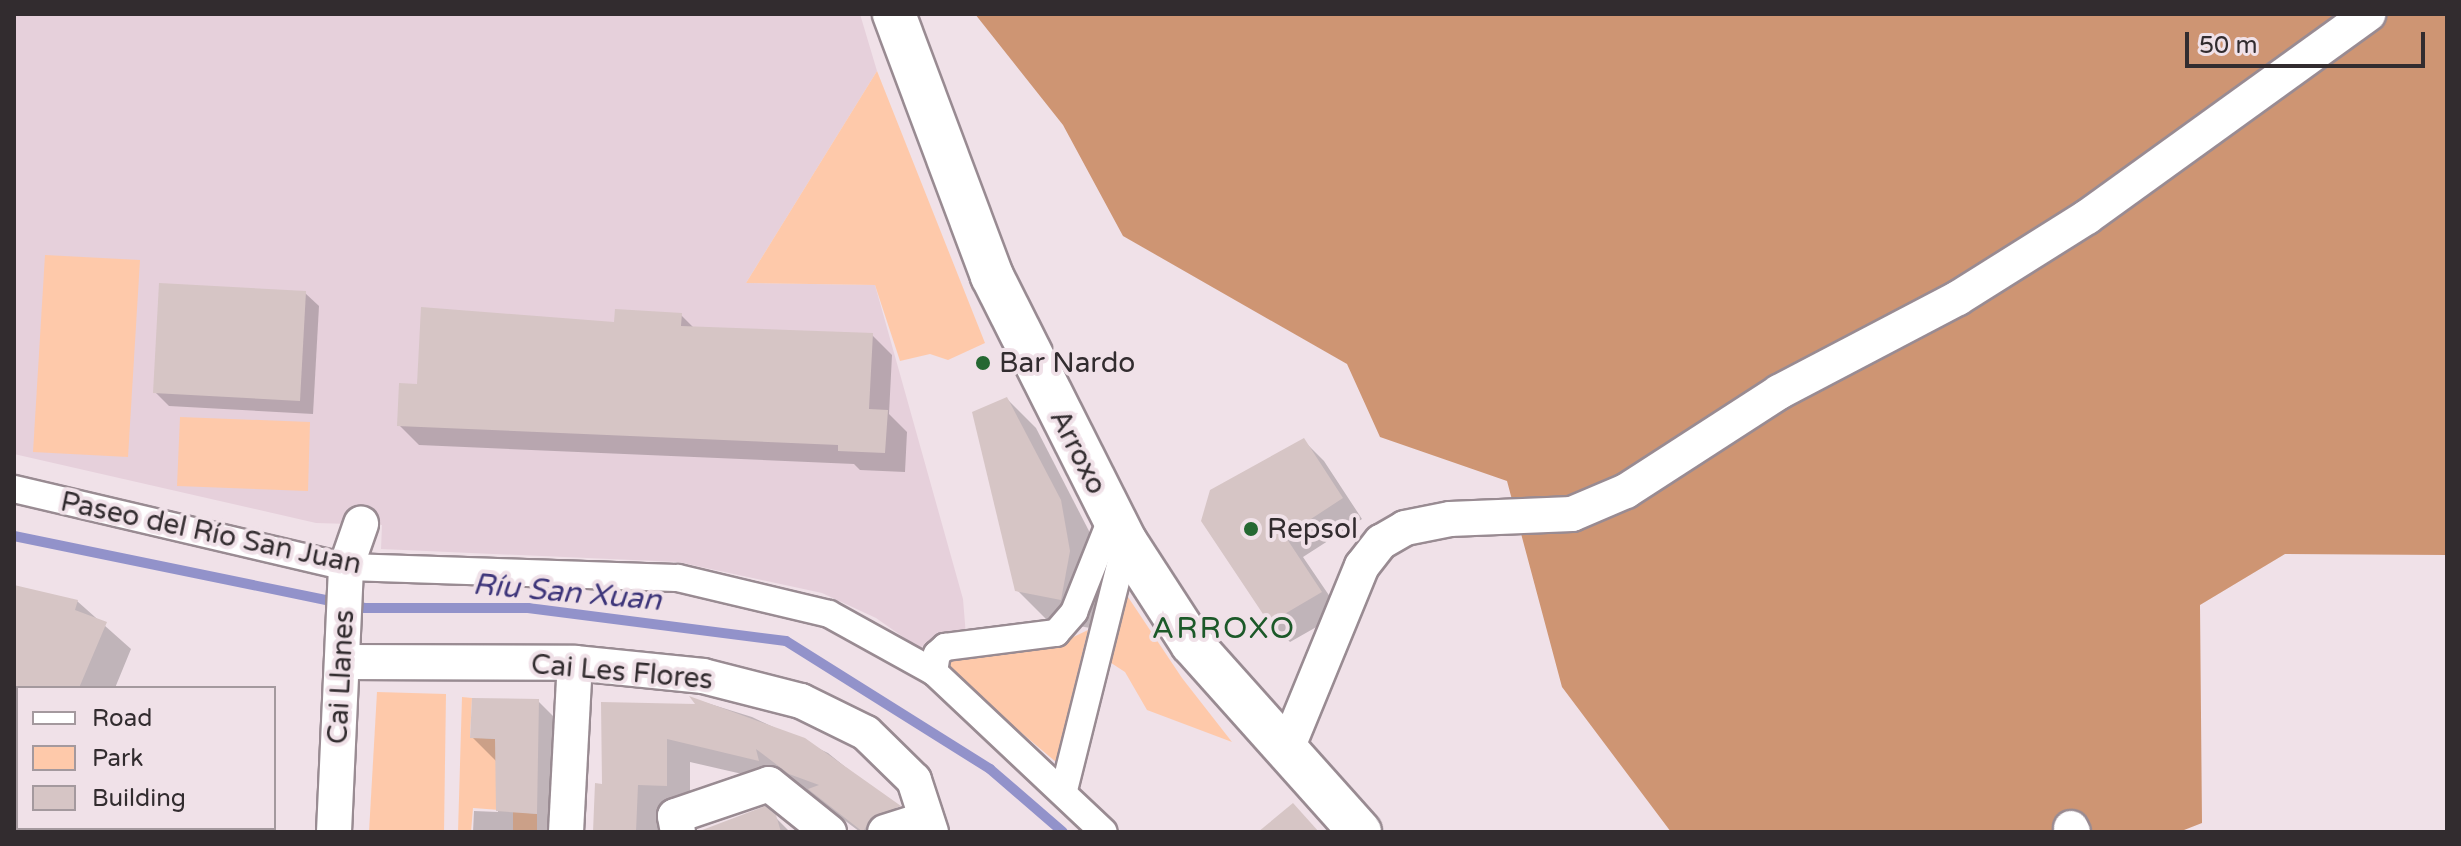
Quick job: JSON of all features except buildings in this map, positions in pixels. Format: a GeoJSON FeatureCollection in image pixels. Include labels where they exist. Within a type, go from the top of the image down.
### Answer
{"type":"FeatureCollection","features":[{"type":"Feature","properties":{"kind":"street"},"geometry":{"type":"LineString","coordinates":[[1286,751],[1362,566],[1381,542],[1405,528],[1450,519],[1572,514],[1626,491],[1779,392],[1958,298],[2087,217],[2368,14]]}},
{"type":"Feature","properties":{"kind":"street","name":"Arroxo"},"geometry":{"type":"LineString","coordinates":[[903,21],[992,276],[1119,530],[1192,644],[1360,832]]}},
{"type":"Feature","properties":{"kind":"street","name":"Paseo del Río San Juan"},"geometry":{"type":"LineString","coordinates":[[14,489],[346,567],[678,578],[829,614],[934,672],[1064,790],[1104,832]]}},
{"type":"Feature","properties":{"kind":"street","name":"Cai Llanes"},"geometry":{"type":"LineString","coordinates":[[334,832],[346,567],[361,524]]}},
{"type":"Feature","properties":{"kind":"street"},"geometry":{"type":"LineString","coordinates":[[934,672],[937,654],[945,647],[1056,633],[1074,612],[1119,530]]}},
{"type":"Feature","properties":{"kind":"street"},"geometry":{"type":"LineString","coordinates":[[1064,790],[1119,530]]}},
{"type":"Feature","properties":{"kind":"street","name":"Cai Les Flores"},"geometry":{"type":"LineString","coordinates":[[342,662],[575,663],[703,676],[801,701],[866,733],[914,780],[928,825]]}},
{"type":"Feature","properties":{"kind":"street"},"geometry":{"type":"LineString","coordinates":[[566,832],[575,663]]}},
{"type":"Feature","properties":{"kind":"street"},"geometry":{"type":"LineString","coordinates":[[678,832],[675,816],[769,784],[829,832]]}},
{"type":"Feature","properties":{"kind":"street"},"geometry":{"type":"LineString","coordinates":[[885,832],[928,825]]}},
{"type":"Feature","properties":{"kind":"shaded area"},"geometry":{"type":"Polygon","coordinates":[[[14,14],[860,14],[877,71],[746,283],[875,285],[963,599],[966,636],[956,633],[919,648],[876,618],[822,593],[678,562],[381,549],[382,525],[316,523],[14,454],[14,14]]]}},
{"type":"Feature","properties":{"kind":"shaded area"},"geometry":{"type":"Polygon","coordinates":[[[975,14],[2447,14],[2447,555],[2285,554],[2200,605],[2202,823],[2179,832],[1671,832],[1562,687],[1507,481],[1380,437],[1347,364],[1123,236],[1063,125],[975,14]]]}},
{"type":"Feature","properties":{"kind":"green space"},"geometry":{"type":"Polygon","coordinates":[[[877,71],[985,343],[948,360],[930,354],[900,361],[875,285],[746,283],[877,71]]]}},
{"type":"Feature","properties":{"kind":"green space"},"geometry":{"type":"Polygon","coordinates":[[[45,255],[140,260],[128,457],[33,452],[45,255]]]}},
{"type":"Feature","properties":{"kind":"green space"},"geometry":{"type":"Polygon","coordinates":[[[180,417],[310,422],[308,491],[177,486],[180,417]]]}},
{"type":"Feature","properties":{"kind":"green space"},"geometry":{"type":"Polygon","coordinates":[[[1122,588],[1182,678],[1232,742],[1147,710],[1125,672],[1105,659],[1122,588]]]}},
{"type":"Feature","properties":{"kind":"green space"},"geometry":{"type":"Polygon","coordinates":[[[1088,630],[1056,762],[949,672],[946,659],[1065,641],[1088,630]]]}},
{"type":"Feature","properties":{"kind":"green space"},"geometry":{"type":"Polygon","coordinates":[[[377,692],[446,694],[444,832],[369,832],[377,692]]]}},
{"type":"Feature","properties":{"kind":"green space"},"geometry":{"type":"Polygon","coordinates":[[[462,697],[472,698],[470,737],[495,739],[528,813],[537,814],[537,832],[513,832],[513,811],[473,808],[471,832],[458,832],[462,697]]]}},
{"type":"Feature","properties":{"kind":"green space"},"geometry":{"type":"Polygon","coordinates":[[[14,822],[16,830],[114,832],[14,832],[14,822]]]}},
{"type":"Feature","properties":{"kind":"waterway","name":"Ríu San Xuan"},"geometry":{"type":"LineString","coordinates":[[14,536],[365,608],[528,608],[786,641],[990,769],[1063,832]]}},
{"type":"Feature","properties":{"kind":"place","name":"Bar Nardo"},"geometry":{"type":"Point","coordinates":[983,363]}},
{"type":"Feature","properties":{"kind":"place","name":"Repsol"},"geometry":{"type":"Point","coordinates":[1251,529]}},
{"type":"Feature","properties":{"kind":"district","name":"ARROXO"},"geometry":{"type":"Point","coordinates":[1224,629]}}]}
